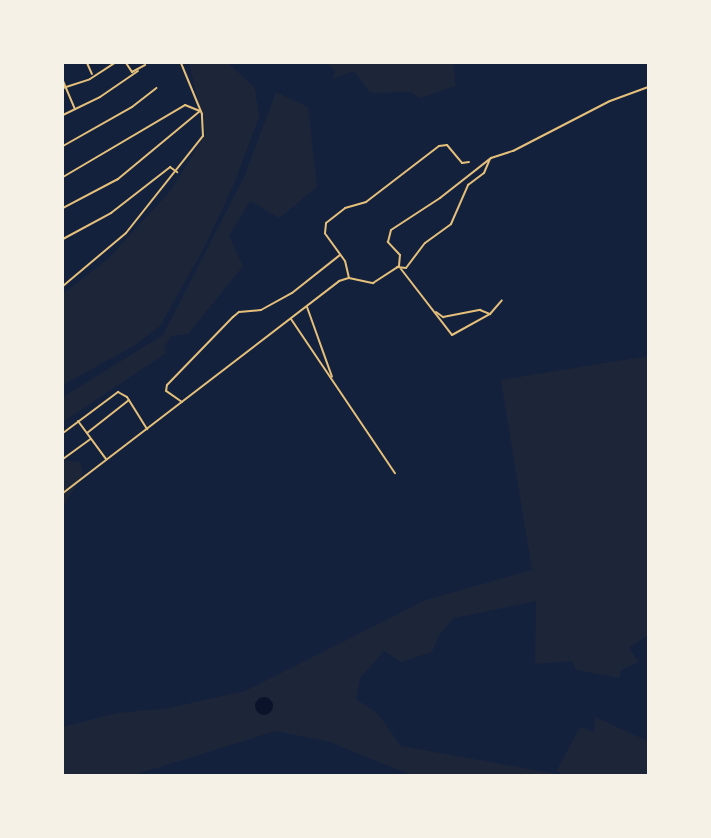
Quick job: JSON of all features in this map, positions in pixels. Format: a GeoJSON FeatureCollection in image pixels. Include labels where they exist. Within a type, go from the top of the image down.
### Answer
{"type":"FeatureCollection","features":[{"type":"Feature","properties":{"kind":"street"},"geometry":{"type":"LineString","coordinates":[[87,63],[92,74]]}},
{"type":"Feature","properties":{"kind":"street"},"geometry":{"type":"LineString","coordinates":[[64,87],[90,79],[92,74],[115,63]]}},
{"type":"Feature","properties":{"kind":"street"},"geometry":{"type":"LineString","coordinates":[[126,63],[132,72],[138,71]]}},
{"type":"Feature","properties":{"kind":"street"},"geometry":{"type":"LineString","coordinates":[[63,285],[126,233],[177,172],[204,134],[200,111],[181,63]]}},
{"type":"Feature","properties":{"kind":"street"},"geometry":{"type":"LineString","coordinates":[[63,115],[145,65]]}},
{"type":"Feature","properties":{"kind":"street"},"geometry":{"type":"LineString","coordinates":[[63,81],[75,109]]}},
{"type":"Feature","properties":{"kind":"street"},"geometry":{"type":"LineString","coordinates":[[63,493],[339,281],[349,278],[374,283],[397,267],[401,257],[389,243],[391,230],[440,198],[491,158],[513,151],[610,101],[648,87]]}},
{"type":"Feature","properties":{"kind":"street"},"geometry":{"type":"LineString","coordinates":[[63,146],[132,107],[156,88]]}},
{"type":"Feature","properties":{"kind":"street"},"geometry":{"type":"LineString","coordinates":[[63,177],[185,105],[200,111]]}},
{"type":"Feature","properties":{"kind":"street"},"geometry":{"type":"LineString","coordinates":[[63,208],[118,179],[200,111]]}},
{"type":"Feature","properties":{"kind":"street"},"geometry":{"type":"LineString","coordinates":[[349,278],[340,255],[324,228],[342,210],[366,202],[441,145],[447,145],[462,163],[469,162]]}},
{"type":"Feature","properties":{"kind":"street"},"geometry":{"type":"LineString","coordinates":[[401,269],[451,224],[468,185],[484,173],[491,158]]}},
{"type":"Feature","properties":{"kind":"street"},"geometry":{"type":"LineString","coordinates":[[63,239],[111,213],[170,167],[177,172]]}},
{"type":"Feature","properties":{"kind":"street"},"geometry":{"type":"LineString","coordinates":[[182,402],[166,391],[167,385],[192,363],[233,317],[239,312],[261,310],[292,292],[340,255]]}},
{"type":"Feature","properties":{"kind":"street"},"geometry":{"type":"LineString","coordinates":[[397,267],[434,310],[445,329],[454,336],[490,314],[502,300]]}},
{"type":"Feature","properties":{"kind":"street"},"geometry":{"type":"LineString","coordinates":[[306,306],[333,380]]}},
{"type":"Feature","properties":{"kind":"street"},"geometry":{"type":"LineString","coordinates":[[434,310],[443,317],[480,310],[490,314]]}},
{"type":"Feature","properties":{"kind":"street"},"geometry":{"type":"LineString","coordinates":[[291,318],[394,473]]}},
{"type":"Feature","properties":{"kind":"street"},"geometry":{"type":"LineString","coordinates":[[63,433],[116,392],[129,400],[147,429]]}},
{"type":"Feature","properties":{"kind":"street"},"geometry":{"type":"LineString","coordinates":[[87,433],[129,400]]}},
{"type":"Feature","properties":{"kind":"street"},"geometry":{"type":"LineString","coordinates":[[78,421],[106,459]]}},
{"type":"Feature","properties":{"kind":"street"},"geometry":{"type":"LineString","coordinates":[[63,459],[91,439]]}},
{"type":"Feature","properties":{"kind":"shaded area"},"geometry":{"type":"Polygon","coordinates":[[[189,63],[228,63],[255,88],[259,117],[234,184],[203,250],[160,326],[135,345],[63,385],[63,294],[110,257],[172,189],[206,133],[189,63]]]}},
{"type":"Feature","properties":{"kind":"shaded area"},"geometry":{"type":"Polygon","coordinates":[[[327,63],[453,63],[456,86],[420,98],[411,92],[370,93],[354,71],[333,79],[335,71],[327,63]]]}},
{"type":"Feature","properties":{"kind":"shaded area"},"geometry":{"type":"Polygon","coordinates":[[[276,92],[308,107],[317,187],[279,218],[250,201],[229,236],[243,266],[188,334],[171,336],[164,347],[166,353],[63,422],[63,397],[163,335],[245,175],[276,92]]]}},
{"type":"Feature","properties":{"kind":"shaded area"},"geometry":{"type":"Polygon","coordinates":[[[648,356],[648,635],[629,648],[639,662],[621,670],[619,678],[576,670],[572,661],[535,664],[536,601],[454,618],[439,635],[432,652],[401,662],[384,651],[360,678],[356,699],[378,714],[401,746],[562,775],[411,775],[330,742],[276,731],[134,775],[63,775],[63,727],[117,713],[168,708],[245,691],[426,600],[532,570],[501,380],[648,356]]]}},
{"type":"Feature","properties":{"kind":"shaded area"},"geometry":{"type":"Polygon","coordinates":[[[63,460],[80,462],[83,474],[63,507],[63,460]]]}},
{"type":"Feature","properties":{"kind":"shaded area"},"geometry":{"type":"Polygon","coordinates":[[[260,697],[268,697],[273,702],[271,713],[260,715],[255,710],[255,702],[260,697]]]}},
{"type":"Feature","properties":{"kind":"shaded area"},"geometry":{"type":"Polygon","coordinates":[[[595,717],[648,741],[648,775],[562,775],[557,770],[580,727],[594,732],[595,717]]]}}]}
